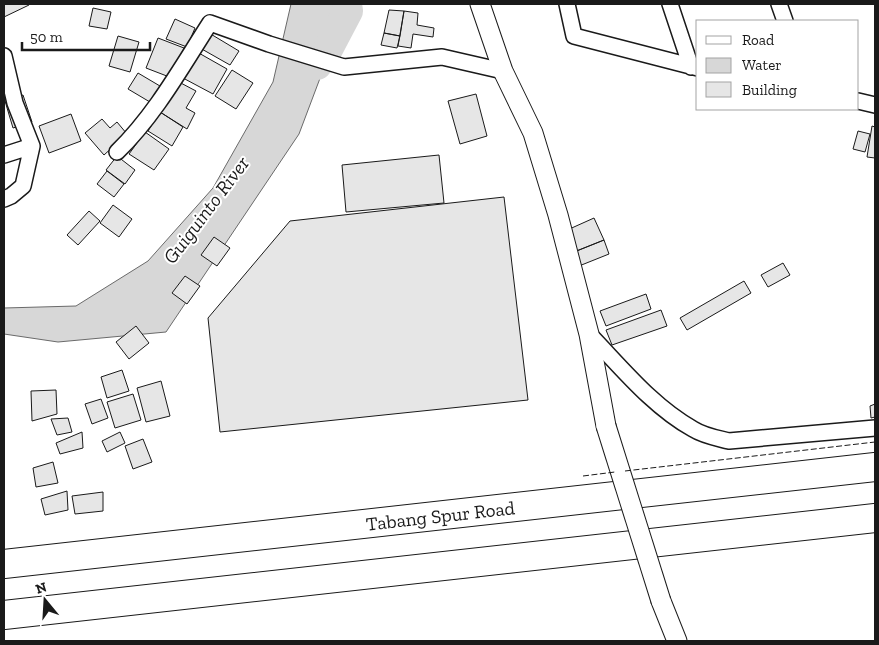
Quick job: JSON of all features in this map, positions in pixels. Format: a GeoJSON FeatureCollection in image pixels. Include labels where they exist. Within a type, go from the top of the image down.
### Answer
{"type":"FeatureCollection","features":[{"type":"Feature","properties":{"kind":"highway","name":"Tabang Spur Road"},"geometry":{"type":"LineString","coordinates":[[4,564],[875,467]]}},
{"type":"Feature","properties":{"kind":"highway"},"geometry":{"type":"LineString","coordinates":[[4,615],[875,518]]}},
{"type":"Feature","properties":{"kind":"street"},"geometry":{"type":"LineString","coordinates":[[480,4],[503,71],[533,133],[558,214],[589,334],[606,426],[661,602],[677,641]]}},
{"type":"Feature","properties":{"kind":"street"},"geometry":{"type":"LineString","coordinates":[[567,4],[574,36],[694,67]]}},
{"type":"Feature","properties":{"kind":"street"},"geometry":{"type":"LineString","coordinates":[[670,4],[694,67]]}},
{"type":"Feature","properties":{"kind":"street"},"geometry":{"type":"LineString","coordinates":[[779,4],[786,20]]}},
{"type":"Feature","properties":{"kind":"street"},"geometry":{"type":"LineString","coordinates":[[117,152],[135,134],[157,105],[210,23],[268,44],[344,67],[442,57],[503,71]]}},
{"type":"Feature","properties":{"kind":"street"},"geometry":{"type":"LineString","coordinates":[[4,56],[10,105],[32,146],[23,186],[12,196],[4,199]]}},
{"type":"Feature","properties":{"kind":"street"},"geometry":{"type":"LineString","coordinates":[[859,101],[875,105]]}},
{"type":"Feature","properties":{"kind":"street"},"geometry":{"type":"LineString","coordinates":[[4,155],[32,146]]}},
{"type":"Feature","properties":{"kind":"street"},"geometry":{"type":"LineString","coordinates":[[589,334],[658,405],[694,430],[711,437],[730,441],[875,428]]}},
{"type":"Feature","properties":{"kind":"water"},"geometry":{"type":"Polygon","coordinates":[[[291,4],[348,4],[299,134],[166,332],[58,342],[4,334],[4,308],[76,306],[148,261],[213,188],[273,82],[291,4]]]}},
{"type":"Feature","properties":{"kind":"building"},"geometry":{"type":"Polygon","coordinates":[[[4,4],[28,4],[29,5],[4,17],[4,4]]]}},
{"type":"Feature","properties":{"kind":"building"},"geometry":{"type":"Polygon","coordinates":[[[93,8],[111,12],[107,29],[89,26],[93,8]]]}},
{"type":"Feature","properties":{"kind":"building"},"geometry":{"type":"Polygon","coordinates":[[[389,10],[404,11],[400,36],[384,33],[389,10]]]}},
{"type":"Feature","properties":{"kind":"building"},"geometry":{"type":"Polygon","coordinates":[[[404,11],[418,13],[417,25],[434,28],[433,37],[413,34],[411,48],[398,46],[404,11]]]}},
{"type":"Feature","properties":{"kind":"building"},"geometry":{"type":"Polygon","coordinates":[[[175,19],[195,28],[187,47],[166,39],[175,19]]]}},
{"type":"Feature","properties":{"kind":"building"},"geometry":{"type":"Polygon","coordinates":[[[209,33],[239,51],[230,65],[200,48],[209,33]]]}},
{"type":"Feature","properties":{"kind":"building"},"geometry":{"type":"Polygon","coordinates":[[[384,33],[400,36],[397,48],[381,45],[384,33]]]}},
{"type":"Feature","properties":{"kind":"building"},"geometry":{"type":"Polygon","coordinates":[[[118,36],[139,42],[130,72],[109,66],[118,36]]]}},
{"type":"Feature","properties":{"kind":"building"},"geometry":{"type":"Polygon","coordinates":[[[158,38],[184,48],[172,78],[146,68],[158,38]]]}},
{"type":"Feature","properties":{"kind":"building"},"geometry":{"type":"Polygon","coordinates":[[[197,52],[227,69],[213,94],[183,78],[197,52]]]}},
{"type":"Feature","properties":{"kind":"building"},"geometry":{"type":"Polygon","coordinates":[[[232,70],[253,83],[236,109],[215,96],[232,70]]]}},
{"type":"Feature","properties":{"kind":"building"},"geometry":{"type":"Polygon","coordinates":[[[138,73],[165,89],[155,105],[128,89],[138,73]]]}},
{"type":"Feature","properties":{"kind":"building"},"geometry":{"type":"Polygon","coordinates":[[[177,81],[196,91],[186,108],[195,113],[187,129],[160,112],[177,81]]]}},
{"type":"Feature","properties":{"kind":"building"},"geometry":{"type":"Polygon","coordinates":[[[476,94],[487,136],[460,144],[448,101],[476,94]]]}},
{"type":"Feature","properties":{"kind":"building"},"geometry":{"type":"Polygon","coordinates":[[[23,95],[32,122],[13,128],[5,101],[23,95]]]}},
{"type":"Feature","properties":{"kind":"building"},"geometry":{"type":"Polygon","coordinates":[[[160,112],[183,127],[172,146],[148,131],[160,112]]]}},
{"type":"Feature","properties":{"kind":"building"},"geometry":{"type":"Polygon","coordinates":[[[71,114],[81,141],[49,153],[39,126],[71,114]]]}},
{"type":"Feature","properties":{"kind":"building"},"geometry":{"type":"Polygon","coordinates":[[[102,119],[110,128],[117,122],[127,134],[104,155],[85,133],[102,119]]]}},
{"type":"Feature","properties":{"kind":"building"},"geometry":{"type":"Polygon","coordinates":[[[872,126],[875,127],[875,158],[867,157],[872,126]]]}},
{"type":"Feature","properties":{"kind":"building"},"geometry":{"type":"Polygon","coordinates":[[[858,131],[870,134],[865,152],[853,149],[858,131]]]}},
{"type":"Feature","properties":{"kind":"building"},"geometry":{"type":"Polygon","coordinates":[[[145,132],[169,149],[154,170],[129,154],[145,132]]]}},
{"type":"Feature","properties":{"kind":"building"},"geometry":{"type":"Polygon","coordinates":[[[439,155],[444,203],[346,212],[342,165],[439,155]]]}},
{"type":"Feature","properties":{"kind":"building"},"geometry":{"type":"Polygon","coordinates":[[[117,156],[135,170],[125,184],[106,170],[117,156]]]}},
{"type":"Feature","properties":{"kind":"building"},"geometry":{"type":"Polygon","coordinates":[[[107,171],[124,184],[114,197],[97,184],[107,171]]]}},
{"type":"Feature","properties":{"kind":"building"},"geometry":{"type":"Polygon","coordinates":[[[504,197],[528,400],[220,432],[208,318],[290,221],[504,197]]]}},
{"type":"Feature","properties":{"kind":"building"},"geometry":{"type":"Polygon","coordinates":[[[113,205],[132,219],[119,237],[100,223],[113,205]]]}},
{"type":"Feature","properties":{"kind":"building"},"geometry":{"type":"Polygon","coordinates":[[[89,211],[100,221],[78,245],[67,235],[89,211]]]}},
{"type":"Feature","properties":{"kind":"building"},"geometry":{"type":"Polygon","coordinates":[[[594,218],[604,240],[574,252],[565,231],[594,218]]]}},
{"type":"Feature","properties":{"kind":"building"},"geometry":{"type":"Polygon","coordinates":[[[214,237],[230,248],[217,266],[201,255],[214,237]]]}},
{"type":"Feature","properties":{"kind":"building"},"geometry":{"type":"Polygon","coordinates":[[[604,240],[609,254],[579,266],[574,252],[604,240]]]}},
{"type":"Feature","properties":{"kind":"building"},"geometry":{"type":"Polygon","coordinates":[[[783,263],[790,275],[768,287],[761,275],[783,263]]]}},
{"type":"Feature","properties":{"kind":"building"},"geometry":{"type":"Polygon","coordinates":[[[185,276],[200,286],[187,304],[172,293],[185,276]]]}},
{"type":"Feature","properties":{"kind":"building"},"geometry":{"type":"Polygon","coordinates":[[[744,281],[751,293],[687,330],[680,318],[744,281]]]}},
{"type":"Feature","properties":{"kind":"building"},"geometry":{"type":"Polygon","coordinates":[[[646,294],[651,309],[606,326],[600,311],[646,294]]]}},
{"type":"Feature","properties":{"kind":"building"},"geometry":{"type":"Polygon","coordinates":[[[661,310],[667,326],[612,345],[606,330],[661,310]]]}},
{"type":"Feature","properties":{"kind":"building"},"geometry":{"type":"Polygon","coordinates":[[[136,326],[149,343],[129,359],[116,342],[136,326]]]}},
{"type":"Feature","properties":{"kind":"building"},"geometry":{"type":"Polygon","coordinates":[[[122,370],[129,391],[107,398],[101,377],[122,370]]]}},
{"type":"Feature","properties":{"kind":"building"},"geometry":{"type":"Polygon","coordinates":[[[161,381],[170,416],[146,422],[137,388],[161,381]]]}},
{"type":"Feature","properties":{"kind":"building"},"geometry":{"type":"Polygon","coordinates":[[[56,390],[57,414],[32,421],[31,391],[56,390]]]}},
{"type":"Feature","properties":{"kind":"building"},"geometry":{"type":"Polygon","coordinates":[[[133,394],[141,420],[115,428],[107,402],[133,394]]]}},
{"type":"Feature","properties":{"kind":"building"},"geometry":{"type":"Polygon","coordinates":[[[101,399],[108,418],[92,424],[85,404],[101,399]]]}},
{"type":"Feature","properties":{"kind":"building"},"geometry":{"type":"Polygon","coordinates":[[[875,404],[875,417],[871,418],[870,406],[875,404]]]}},
{"type":"Feature","properties":{"kind":"building"},"geometry":{"type":"Polygon","coordinates":[[[68,418],[72,432],[57,435],[51,419],[68,418]]]}},
{"type":"Feature","properties":{"kind":"building"},"geometry":{"type":"Polygon","coordinates":[[[82,432],[83,448],[60,454],[56,443],[82,432]]]}},
{"type":"Feature","properties":{"kind":"building"},"geometry":{"type":"Polygon","coordinates":[[[120,432],[125,443],[107,452],[102,441],[120,432]]]}},
{"type":"Feature","properties":{"kind":"building"},"geometry":{"type":"Polygon","coordinates":[[[143,439],[152,462],[133,469],[125,446],[143,439]]]}},
{"type":"Feature","properties":{"kind":"building"},"geometry":{"type":"Polygon","coordinates":[[[53,462],[58,483],[36,487],[33,468],[53,462]]]}},
{"type":"Feature","properties":{"kind":"building"},"geometry":{"type":"Polygon","coordinates":[[[67,491],[68,510],[45,515],[41,499],[67,491]]]}},
{"type":"Feature","properties":{"kind":"building"},"geometry":{"type":"Polygon","coordinates":[[[103,492],[103,511],[75,514],[72,496],[103,492]]]}},
{"type":"Feature","properties":{"kind":"waterway","name":"Guiguinto River"},"geometry":{"type":"LineString","coordinates":[[317,65],[327,51],[348,11],[347,4]]}},
{"type":"Feature","properties":{"kind":"fence"},"geometry":{"type":"LineString","coordinates":[[625,471],[875,442]]}},
{"type":"Feature","properties":{"kind":"fence"},"geometry":{"type":"LineString","coordinates":[[583,476],[615,472]]}}]}
